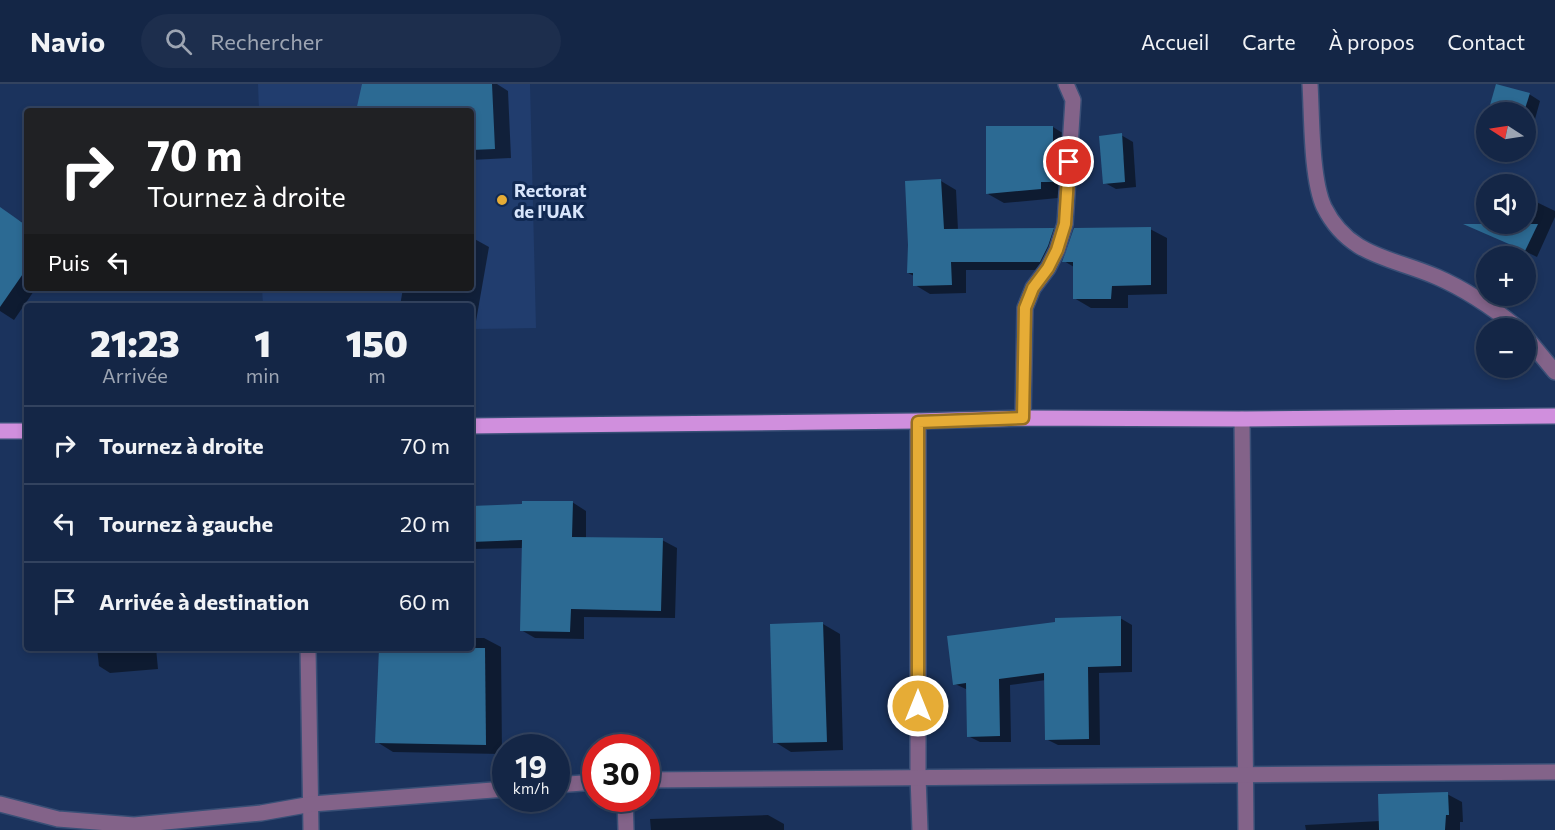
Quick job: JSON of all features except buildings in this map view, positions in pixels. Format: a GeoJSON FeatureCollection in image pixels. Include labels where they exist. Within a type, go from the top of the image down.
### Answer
{"type":"FeatureCollection","features":[{"type":"Feature","properties":{"kind":"main road"},"geometry":{"type":"LineString","coordinates":[[474,426],[918,422],[1023,418],[1242,419],[1555,416]]}},
{"type":"Feature","properties":{"kind":"main road"},"geometry":{"type":"LineString","coordinates":[[0,431],[24,431]]}},
{"type":"Feature","properties":{"kind":"street"},"geometry":{"type":"LineString","coordinates":[[1023,418],[1025,308],[1033,288],[1048,268],[1057,250],[1065,224],[1072,100],[1066,84]]}},
{"type":"Feature","properties":{"kind":"street"},"geometry":{"type":"LineString","coordinates":[[1310,84],[1317,178],[1324,206],[1347,239],[1372,254],[1436,277],[1475,296],[1505,318]]}},
{"type":"Feature","properties":{"kind":"street"},"geometry":{"type":"LineString","coordinates":[[1536,349],[1555,372]]}},
{"type":"Feature","properties":{"kind":"street"},"geometry":{"type":"LineString","coordinates":[[1242,419],[1246,830]]}},
{"type":"Feature","properties":{"kind":"street"},"geometry":{"type":"LineString","coordinates":[[918,422],[920,830]]}},
{"type":"Feature","properties":{"kind":"street"},"geometry":{"type":"LineString","coordinates":[[308,651],[311,830]]}},
{"type":"Feature","properties":{"kind":"street"},"geometry":{"type":"LineString","coordinates":[[660,780],[1555,772]]}},
{"type":"Feature","properties":{"kind":"street"},"geometry":{"type":"LineString","coordinates":[[0,804],[58,819],[134,825],[261,813],[312,804],[492,790]]}},
{"type":"Feature","properties":{"kind":"street"},"geometry":{"type":"LineString","coordinates":[[625,812],[626,830]]}},
{"type":"Feature","properties":{"kind":"shaded area","name":"Rectorat de l'UAK"},"geometry":{"type":"Polygon","coordinates":[[[258,84],[530,84],[536,328],[474,329],[474,303],[263,303],[262,291],[474,291],[474,108],[259,108],[258,84]]]}},
{"type":"Feature","properties":{"kind":"place","name":"Rectorat de l'UAK"},"geometry":{"type":"Point","coordinates":[502,200]}},
{"type":"Feature","properties":{"kind":"route"},"geometry":{"type":"LineString","coordinates":[[918,706],[918,422],[1023,418],[1025,308],[1033,288],[1048,268],[1057,250],[1065,224],[1069,162]]}}]}
